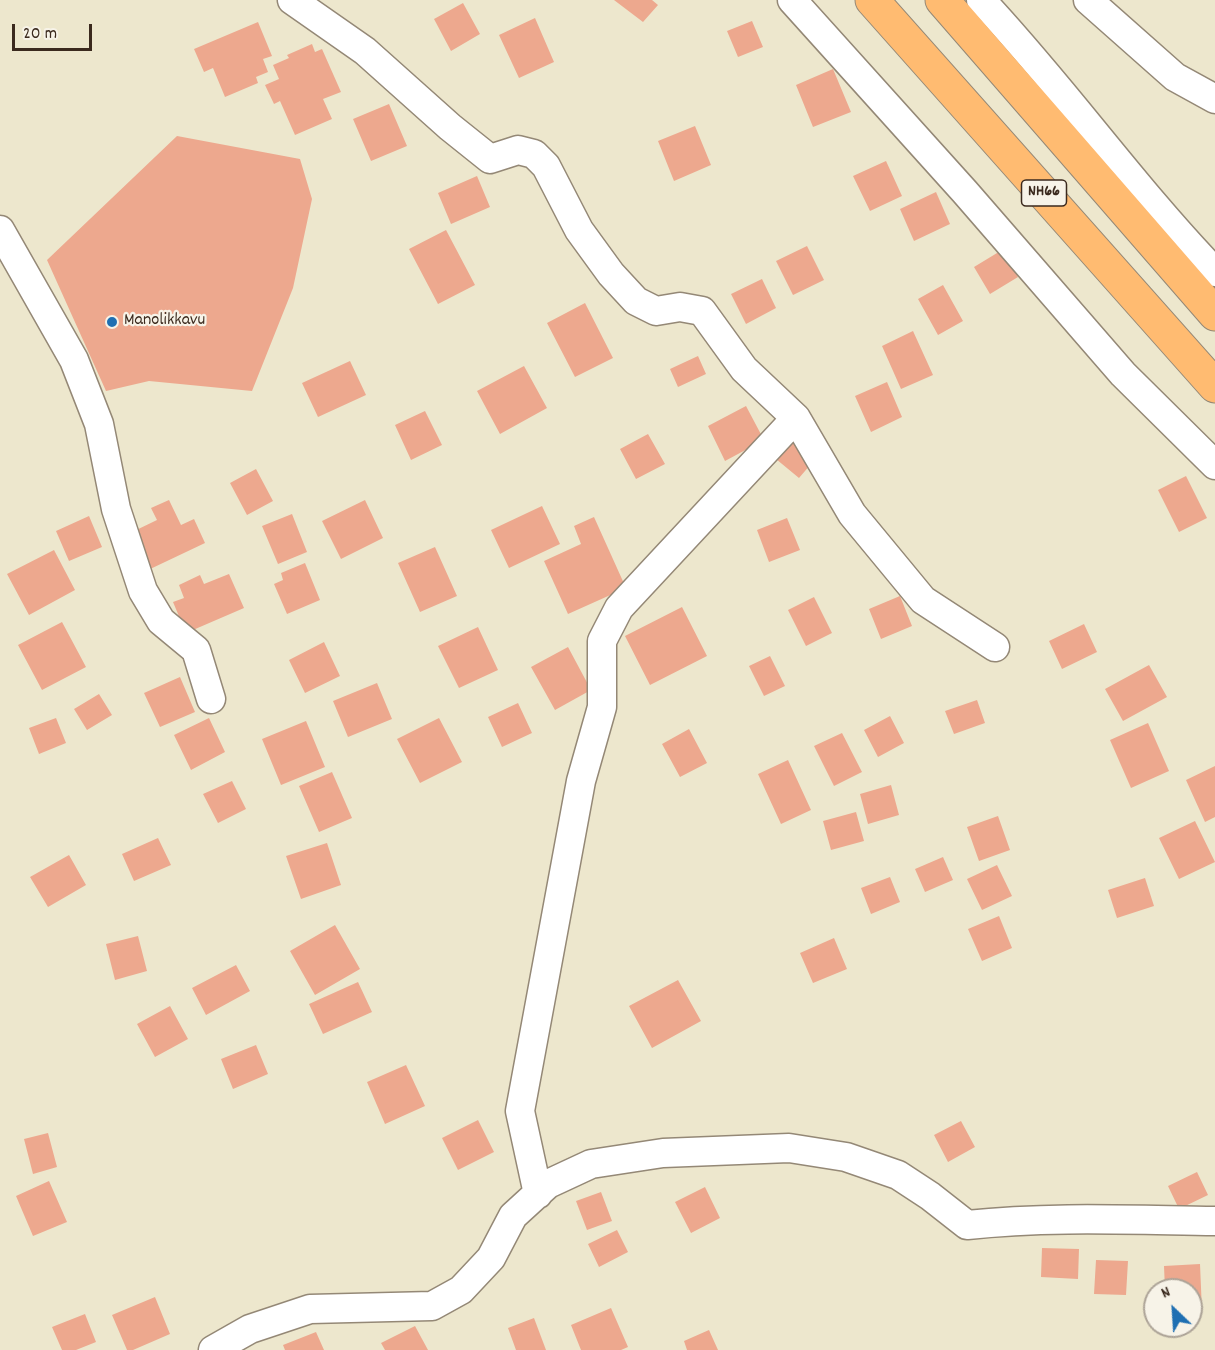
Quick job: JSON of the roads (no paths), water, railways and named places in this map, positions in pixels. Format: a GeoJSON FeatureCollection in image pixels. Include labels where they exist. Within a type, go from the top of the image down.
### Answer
{"type":"FeatureCollection","features":[{"type":"Feature","properties":{"kind":"highway","name":"NH66"},"geometry":{"type":"LineString","coordinates":[[872,0],[1215,386]]}},
{"type":"Feature","properties":{"kind":"highway","name":"NH66"},"geometry":{"type":"LineString","coordinates":[[942,0],[1215,314]]}},
{"type":"Feature","properties":{"kind":"street"},"geometry":{"type":"LineString","coordinates":[[292,0],[365,51],[450,127],[490,159],[518,150],[534,154],[546,166],[579,231],[611,274],[636,301],[656,311],[680,307],[702,311],[744,369],[796,418],[852,514],[923,600],[995,647]]}},
{"type":"Feature","properties":{"kind":"street"},"geometry":{"type":"LineString","coordinates":[[792,0],[965,192],[1123,374],[1215,465]]}},
{"type":"Feature","properties":{"kind":"street"},"geometry":{"type":"LineString","coordinates":[[981,0],[1014,35],[1184,240],[1215,272]]}},
{"type":"Feature","properties":{"kind":"street"},"geometry":{"type":"LineString","coordinates":[[1088,0],[1175,77],[1215,99]]}},
{"type":"Feature","properties":{"kind":"street"},"geometry":{"type":"LineString","coordinates":[[0,230],[74,360],[99,423],[116,509],[143,591],[161,621],[196,650],[212,699]]}},
{"type":"Feature","properties":{"kind":"street"},"geometry":{"type":"LineString","coordinates":[[538,1194],[520,1111],[581,781],[602,707],[602,641],[619,608],[796,418]]}},
{"type":"Feature","properties":{"kind":"street"},"geometry":{"type":"LineString","coordinates":[[213,1350],[250,1329],[310,1309],[432,1306],[461,1290],[491,1258],[513,1216],[548,1184],[591,1164],[663,1153],[789,1148],[846,1157],[898,1175],[967,1225],[1000,1221],[1215,1221]]}},
{"type":"Feature","properties":{"kind":"place","name":"Manolikkavu"},"geometry":{"type":"Point","coordinates":[112,322]}}]}
